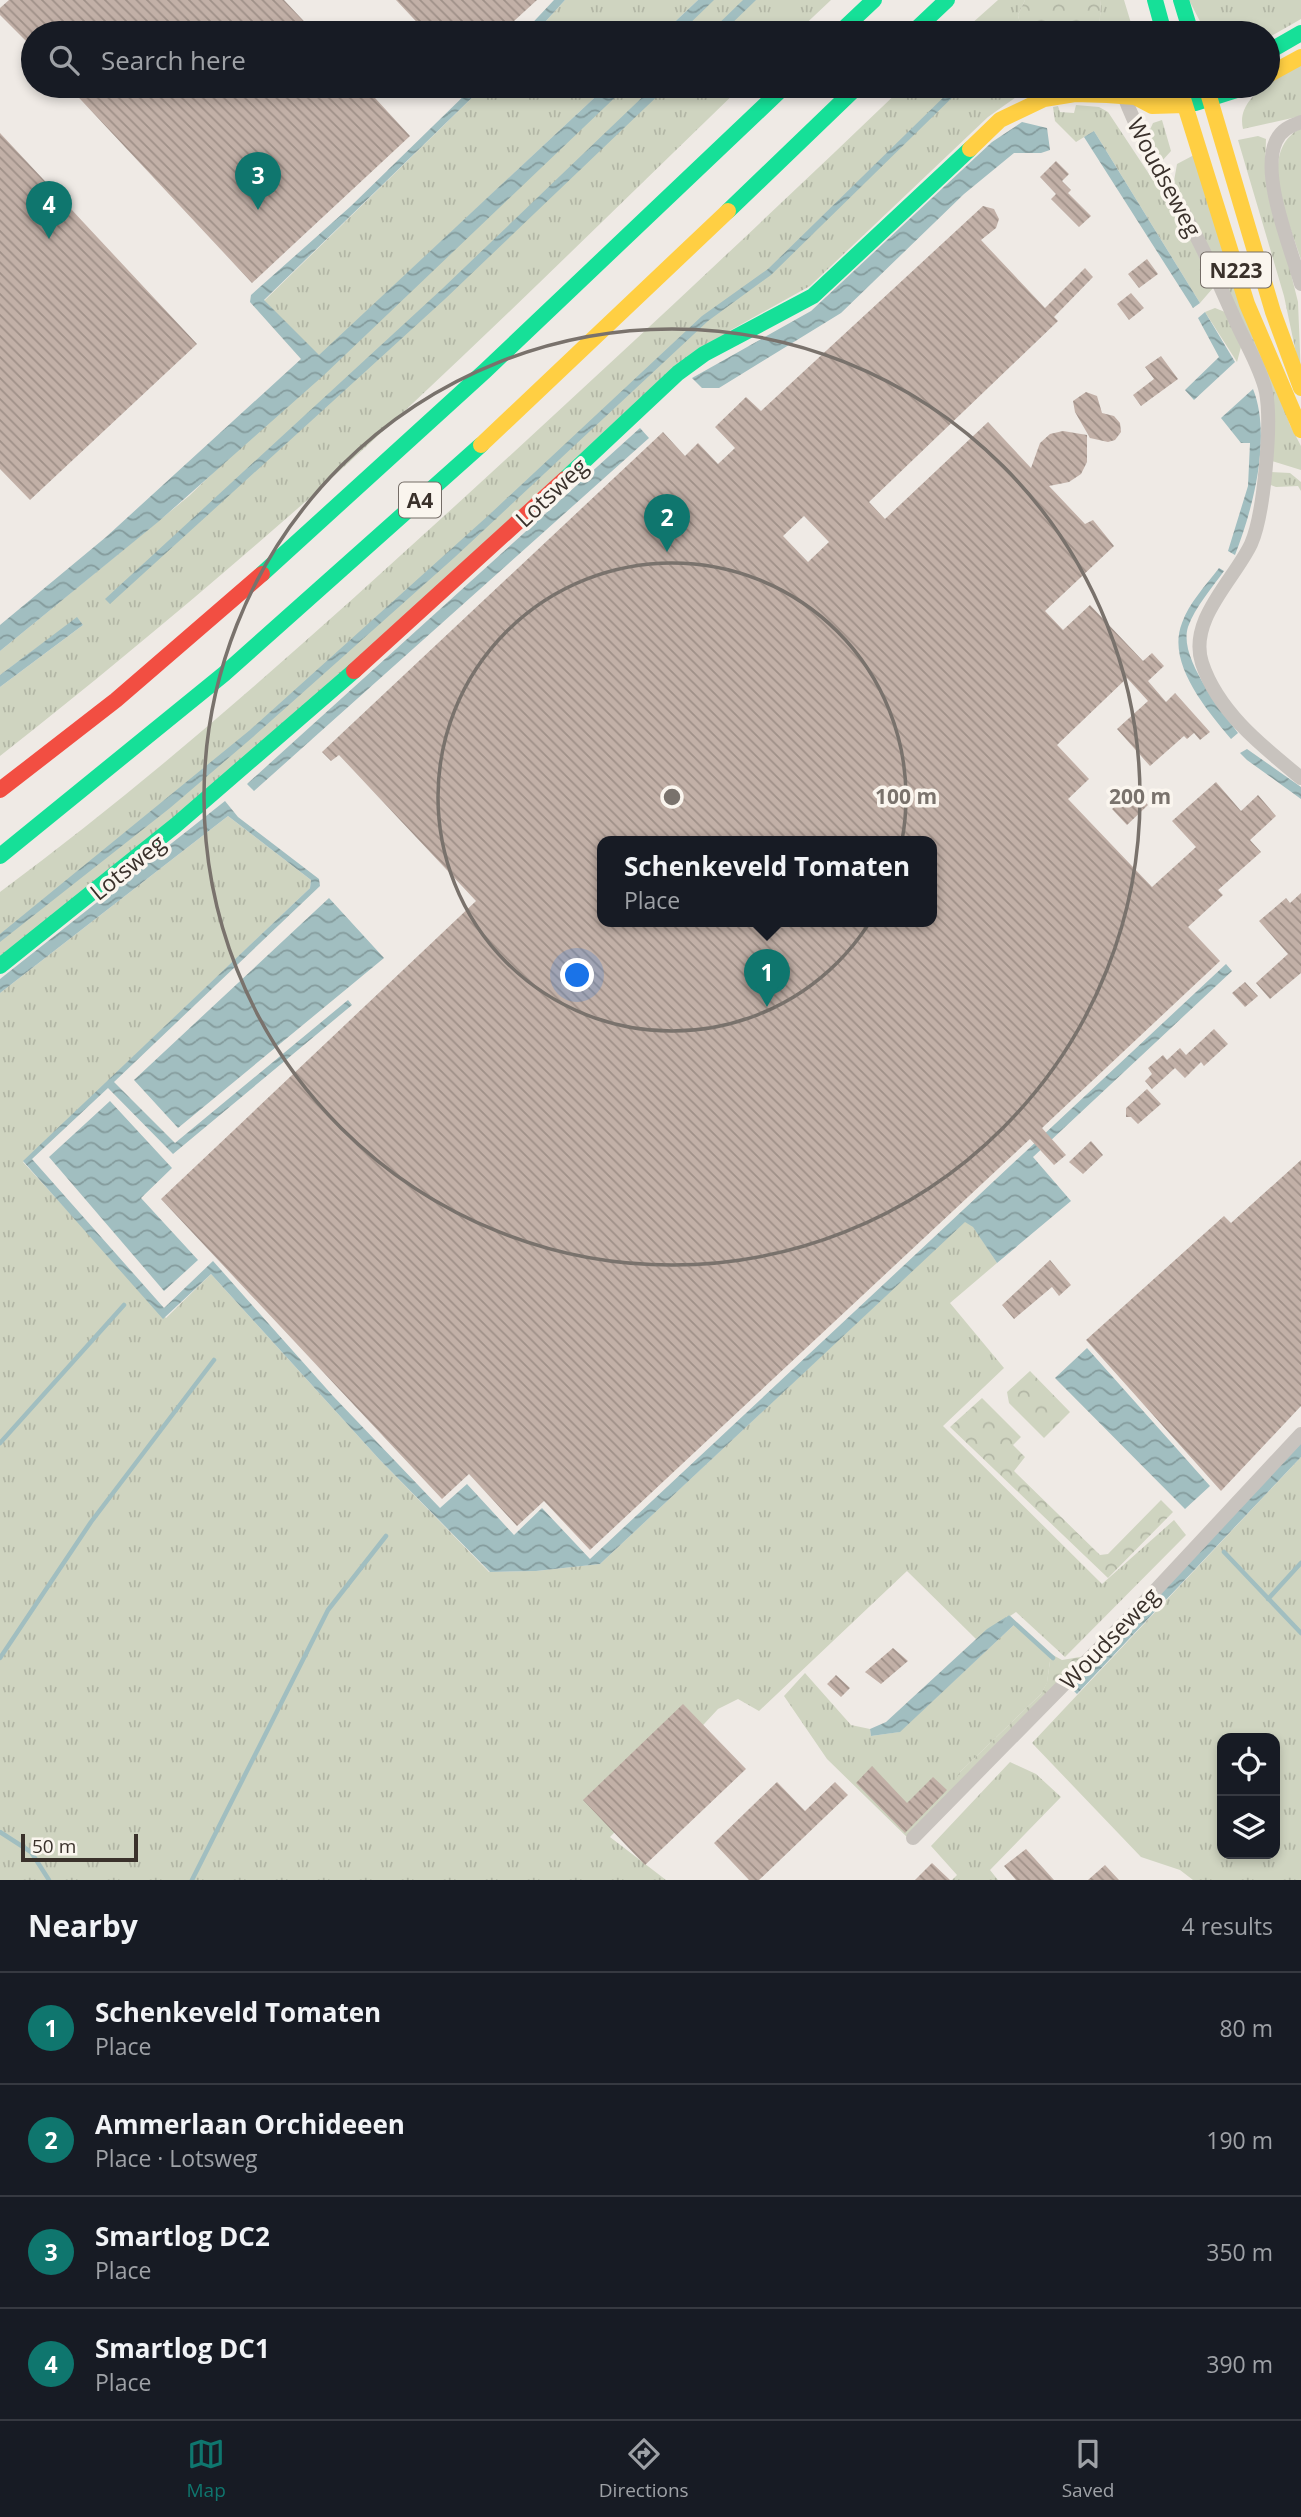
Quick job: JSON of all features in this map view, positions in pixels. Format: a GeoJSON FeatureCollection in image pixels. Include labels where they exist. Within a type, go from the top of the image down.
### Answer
{"type":"FeatureCollection","features":[{"type":"Feature","properties":{"kind":"main road"},"geometry":{"type":"LineString","coordinates":[[852,21],[874,0]]}},
{"type":"Feature","properties":{"kind":"main road"},"geometry":{"type":"LineString","coordinates":[[925,21],[947,0]]}},
{"type":"Feature","properties":{"kind":"main road"},"geometry":{"type":"LineString","coordinates":[[1154,0],[1160,21]]}},
{"type":"Feature","properties":{"kind":"main road"},"geometry":{"type":"LineString","coordinates":[[1181,0],[1187,21]]}},
{"type":"Feature","properties":{"kind":"main road"},"geometry":{"type":"LineString","coordinates":[[1280,45],[1301,33]]}},
{"type":"Feature","properties":{"kind":"main road"},"geometry":{"type":"LineString","coordinates":[[1280,68],[1301,57]]}},
{"type":"Feature","properties":{"kind":"main road","name":"A4"},"geometry":{"type":"LineString","coordinates":[[0,790],[44,758],[219,612],[396,455],[772,98]]}},
{"type":"Feature","properties":{"kind":"main road","name":"A4"},"geometry":{"type":"LineString","coordinates":[[0,856],[162,728],[444,479],[845,98]]}},
{"type":"Feature","properties":{"kind":"main road","name":"Lotsweg"},"geometry":{"type":"LineString","coordinates":[[0,966],[137,860],[234,780],[518,523],[678,373],[704,354],[814,296],[991,126],[1020,107],[1042,98]]}},
{"type":"Feature","properties":{"kind":"main road","name":"Lotsweg"},"geometry":{"type":"LineString","coordinates":[[1134,98],[1152,106],[1185,105],[1198,98]]}},
{"type":"Feature","properties":{"kind":"main road","name":"Woudseweg"},"geometry":{"type":"LineString","coordinates":[[1183,98],[1248,308],[1272,371],[1301,430]]}},
{"type":"Feature","properties":{"kind":"main road","name":"N223"},"geometry":{"type":"LineString","coordinates":[[1209,98],[1273,312],[1301,388]]}},
{"type":"Feature","properties":{"kind":"street","name":"Woudseweg"},"geometry":{"type":"LineString","coordinates":[[1131,98],[1140,135],[1196,236],[1257,368],[1265,390],[1268,410],[1267,465],[1252,543],[1202,625],[1201,661],[1217,694],[1250,736],[1301,778]]}},
{"type":"Feature","properties":{"kind":"street"},"geometry":{"type":"LineString","coordinates":[[1301,122],[1286,128],[1276,140],[1271,169],[1273,188],[1301,284]]}},
{"type":"Feature","properties":{"kind":"street","name":"Woudseweg"},"geometry":{"type":"LineString","coordinates":[[913,1838],[1137,1611],[1301,1434]]}},
{"type":"Feature","properties":{"kind":"green space"},"geometry":{"type":"Polygon","coordinates":[[[565,0],[698,0],[676,21],[546,21],[565,0]]]}},
{"type":"Feature","properties":{"kind":"green space"},"geometry":{"type":"Polygon","coordinates":[[[706,0],[831,0],[809,21],[684,21],[706,0]]]}},
{"type":"Feature","properties":{"kind":"green space"},"geometry":{"type":"Polygon","coordinates":[[[998,0],[1025,0],[1018,15],[1019,21],[974,21],[998,0]]]}},
{"type":"Feature","properties":{"kind":"green space"},"geometry":{"type":"Polygon","coordinates":[[[1025,0],[1101,0],[1100,21],[1019,21],[1018,15],[1025,0]]]}},
{"type":"Feature","properties":{"kind":"green space"},"geometry":{"type":"Polygon","coordinates":[[[1101,0],[1124,0],[1130,21],[1100,21],[1101,0]]]}},
{"type":"Feature","properties":{"kind":"green space"},"geometry":{"type":"Polygon","coordinates":[[[1189,0],[1301,0],[1301,19],[1280,31],[1280,21],[1200,21],[1189,0]]]}},
{"type":"Feature","properties":{"kind":"green space"},"geometry":{"type":"Polygon","coordinates":[[[1301,64],[1301,116],[1243,129],[1242,117],[1252,98],[1280,98],[1280,77],[1301,64]]]}},
{"type":"Feature","properties":{"kind":"green space"},"geometry":{"type":"Polygon","coordinates":[[[472,98],[594,98],[319,356],[264,301],[472,98]]]}},
{"type":"Feature","properties":{"kind":"green space"},"geometry":{"type":"Polygon","coordinates":[[[603,98],[730,98],[476,344],[313,495],[158,628],[0,756],[0,687],[83,625],[77,618],[0,675],[0,651],[189,496],[603,98]]]}},
{"type":"Feature","properties":{"kind":"green space"},"geometry":{"type":"Polygon","coordinates":[[[891,98],[1015,98],[988,117],[810,286],[731,330],[496,534],[236,768],[0,958],[0,892],[176,753],[344,607],[891,98]]]}},
{"type":"Feature","properties":{"kind":"green space"},"geometry":{"type":"Polygon","coordinates":[[[1076,105],[1099,107],[1108,112],[1153,180],[1160,182],[1184,223],[1213,288],[1200,303],[1094,131],[1076,142],[1055,121],[1053,107],[1058,106],[1060,112],[1074,113],[1076,105]]]}},
{"type":"Feature","properties":{"kind":"green space"},"geometry":{"type":"Polygon","coordinates":[[[1162,120],[1171,151],[1162,161],[1148,134],[1153,123],[1162,120]]]}},
{"type":"Feature","properties":{"kind":"green space"},"geometry":{"type":"Polygon","coordinates":[[[1301,128],[1301,260],[1284,208],[1278,171],[1280,154],[1287,139],[1301,128]]]}},
{"type":"Feature","properties":{"kind":"green space"},"geometry":{"type":"Polygon","coordinates":[[[1258,136],[1266,139],[1265,170],[1298,302],[1301,377],[1284,296],[1238,140],[1258,136]]]}},
{"type":"Feature","properties":{"kind":"green space"},"geometry":{"type":"Polygon","coordinates":[[[1194,155],[1290,425],[1301,446],[1301,470],[1272,461],[1272,410],[1174,181],[1177,164],[1194,155]]]}},
{"type":"Feature","properties":{"kind":"green space"},"geometry":{"type":"Polygon","coordinates":[[[1215,308],[1225,312],[1241,347],[1237,362],[1205,312],[1215,308]]]}},
{"type":"Feature","properties":{"kind":"green space"},"geometry":{"type":"Polygon","coordinates":[[[1271,472],[1290,473],[1301,482],[1301,491],[1298,486],[1276,487],[1268,484],[1271,472]]]}},
{"type":"Feature","properties":{"kind":"green space"},"geometry":{"type":"Polygon","coordinates":[[[228,816],[311,880],[310,888],[23,1162],[166,1318],[211,1274],[379,1459],[489,1572],[536,1571],[600,1564],[965,1221],[973,1226],[997,1263],[950,1303],[1004,1368],[943,1426],[1102,1584],[1174,1520],[1186,1535],[1065,1657],[1016,1612],[976,1639],[907,1571],[759,1711],[738,1699],[718,1709],[666,1765],[651,1795],[610,1837],[666,1880],[0,1880],[0,993],[228,816]]]}},
{"type":"Feature","properties":{"kind":"green space"},"geometry":{"type":"Polygon","coordinates":[[[1030,1371],[1070,1412],[1044,1438],[1009,1403],[1007,1392],[1030,1371]]]}},
{"type":"Feature","properties":{"kind":"green space"},"geometry":{"type":"Polygon","coordinates":[[[982,1398],[1021,1437],[1013,1445],[1025,1457],[1014,1471],[1100,1555],[1108,1554],[1161,1500],[1173,1512],[1108,1578],[950,1427],[982,1398]]]}},
{"type":"Feature","properties":{"kind":"green space"},"geometry":{"type":"Polygon","coordinates":[[[1301,1457],[1301,1880],[1193,1880],[1180,1870],[1141,1857],[1032,1743],[1301,1457]]]}},
{"type":"Feature","properties":{"kind":"green space"},"geometry":{"type":"Polygon","coordinates":[[[1016,1623],[1051,1654],[1047,1683],[1041,1694],[960,1772],[959,1791],[911,1841],[827,1759],[784,1696],[805,1673],[851,1725],[870,1729],[871,1736],[899,1732],[1016,1623]]]}},
{"type":"Feature","properties":{"kind":"green space"},"geometry":{"type":"Polygon","coordinates":[[[1051,1654],[1062,1660],[1086,1656],[959,1791],[955,1781],[960,1772],[1041,1694],[1047,1682],[1051,1654]]]}},
{"type":"Feature","properties":{"kind":"green space"},"geometry":{"type":"Polygon","coordinates":[[[1010,1762],[1036,1774],[1061,1797],[990,1870],[998,1880],[952,1880],[957,1875],[931,1846],[1010,1762]]]}},
{"type":"Feature","properties":{"kind":"water"},"geometry":{"type":"Polygon","coordinates":[[[554,0],[565,0],[546,21],[534,21],[554,0]]]}},
{"type":"Feature","properties":{"kind":"water"},"geometry":{"type":"Polygon","coordinates":[[[698,0],[714,0],[692,21],[676,21],[698,0]]]}},
{"type":"Feature","properties":{"kind":"water"},"geometry":{"type":"Polygon","coordinates":[[[743,0],[756,0],[734,21],[721,21],[743,0]]]}},
{"type":"Feature","properties":{"kind":"water"},"geometry":{"type":"Polygon","coordinates":[[[462,98],[472,98],[264,300],[319,355],[594,98],[614,98],[324,375],[158,522],[0,651],[0,625],[106,537],[301,359],[250,302],[251,295],[351,206],[462,98]]]}},
{"type":"Feature","properties":{"kind":"water"},"geometry":{"type":"Polygon","coordinates":[[[641,98],[655,98],[445,299],[110,604],[105,599],[442,289],[641,98]]]}},
{"type":"Feature","properties":{"kind":"water"},"geometry":{"type":"Polygon","coordinates":[[[943,98],[952,98],[771,275],[708,321],[455,557],[253,737],[170,808],[0,942],[0,934],[250,730],[490,514],[702,316],[768,269],[943,98]]]}},
{"type":"Feature","properties":{"kind":"water"},"geometry":{"type":"Polygon","coordinates":[[[1022,122],[1047,128],[1050,150],[1041,153],[1014,153],[964,194],[841,313],[719,388],[702,388],[692,378],[811,311],[992,142],[1022,122]]]}},
{"type":"Feature","properties":{"kind":"water"},"geometry":{"type":"Polygon","coordinates":[[[1094,131],[1200,303],[1193,308],[1084,137],[1094,131]]]}},
{"type":"Feature","properties":{"kind":"water"},"geometry":{"type":"Polygon","coordinates":[[[1205,312],[1235,362],[1194,400],[1185,390],[1219,357],[1198,318],[1205,312]]]}},
{"type":"Feature","properties":{"kind":"water"},"geometry":{"type":"Polygon","coordinates":[[[1253,389],[1261,428],[1258,472],[1254,495],[1235,555],[1228,551],[1248,486],[1250,443],[1241,443],[1221,418],[1253,389]]]}},
{"type":"Feature","properties":{"kind":"water"},"geometry":{"type":"Polygon","coordinates":[[[640,428],[649,438],[254,791],[247,784],[640,428]]]}},
{"type":"Feature","properties":{"kind":"water"},"geometry":{"type":"Polygon","coordinates":[[[1219,568],[1224,571],[1195,612],[1188,627],[1187,639],[1189,653],[1203,683],[1238,733],[1231,739],[1192,685],[1180,654],[1179,638],[1185,616],[1198,594],[1219,568]]]}},
{"type":"Feature","properties":{"kind":"water"},"geometry":{"type":"Polygon","coordinates":[[[77,617],[83,625],[0,687],[0,675],[77,617]]]}},
{"type":"Feature","properties":{"kind":"water"},"geometry":{"type":"Polygon","coordinates":[[[1247,749],[1301,787],[1301,799],[1247,760],[1240,753],[1247,749]]]}},
{"type":"Feature","properties":{"kind":"water"},"geometry":{"type":"Polygon","coordinates":[[[225,801],[238,817],[319,879],[320,886],[114,1082],[175,1143],[348,1000],[352,1005],[173,1154],[108,1088],[32,1159],[164,1308],[213,1261],[333,1396],[440,1508],[467,1484],[514,1535],[542,1508],[590,1559],[1226,964],[1232,971],[1033,1157],[1071,1201],[997,1263],[973,1227],[965,1222],[600,1564],[536,1571],[490,1572],[379,1459],[211,1274],[163,1319],[23,1161],[310,888],[311,880],[228,816],[0,993],[0,979],[225,801]]]}},
{"type":"Feature","properties":{"kind":"water"},"geometry":{"type":"Polygon","coordinates":[[[329,898],[384,958],[178,1128],[134,1080],[329,898]]]}},
{"type":"Feature","properties":{"kind":"water"},"geometry":{"type":"Polygon","coordinates":[[[110,1101],[172,1168],[141,1198],[198,1260],[164,1291],[49,1157],[110,1101]]]}},
{"type":"Feature","properties":{"kind":"water"},"geometry":{"type":"Polygon","coordinates":[[[1087,1348],[1210,1486],[1185,1509],[1055,1378],[1087,1348]]]}},
{"type":"Feature","properties":{"kind":"water"},"geometry":{"type":"Polygon","coordinates":[[[1301,1442],[1301,1457],[1077,1694],[1071,1688],[1301,1442]]]}},
{"type":"Feature","properties":{"kind":"water"},"geometry":{"type":"Polygon","coordinates":[[[1006,1617],[1016,1623],[900,1732],[871,1736],[870,1729],[886,1722],[987,1629],[1006,1617]]]}},
{"type":"Feature","properties":{"kind":"building"},"geometry":{"type":"Polygon","coordinates":[[[9,0],[284,0],[304,21],[21,21],[21,36],[0,15],[0,8],[9,0]]]}},
{"type":"Feature","properties":{"kind":"building"},"geometry":{"type":"Polygon","coordinates":[[[396,0],[537,0],[514,21],[416,21],[396,0]]]}},
{"type":"Feature","properties":{"kind":"building"},"geometry":{"type":"Polygon","coordinates":[[[79,98],[375,98],[410,136],[252,283],[79,98]]]}},
{"type":"Feature","properties":{"kind":"building"},"geometry":{"type":"Polygon","coordinates":[[[0,133],[197,344],[30,500],[0,469],[0,133]]]}},
{"type":"Feature","properties":{"kind":"building"},"geometry":{"type":"Polygon","coordinates":[[[1056,161],[1069,174],[1062,181],[1071,190],[1068,193],[1091,216],[1079,227],[1051,199],[1056,194],[1040,177],[1056,161]]]}},
{"type":"Feature","properties":{"kind":"building"},"geometry":{"type":"Polygon","coordinates":[[[983,206],[994,209],[999,219],[996,228],[981,240],[1045,308],[1085,268],[1093,277],[1054,317],[1058,321],[869,502],[885,519],[988,422],[1031,468],[1040,443],[1050,434],[1063,431],[1087,435],[1087,462],[1081,474],[1069,482],[1049,486],[1085,524],[1093,520],[1114,546],[1045,611],[1063,630],[1090,605],[1143,661],[1152,653],[1164,666],[1148,681],[1166,702],[1175,693],[1210,732],[1200,740],[1194,733],[1187,739],[1184,736],[1150,766],[1117,729],[1148,701],[1127,678],[1057,745],[1089,779],[1068,799],[1152,887],[1196,847],[1172,821],[1216,782],[1241,811],[1258,795],[1276,816],[1250,840],[1261,852],[1218,890],[1223,895],[1188,927],[1220,961],[1042,1128],[1066,1155],[1054,1165],[1030,1139],[590,1550],[544,1501],[517,1526],[469,1474],[442,1499],[161,1199],[476,901],[339,755],[331,761],[322,752],[663,432],[685,456],[698,443],[718,464],[735,448],[715,427],[746,397],[761,411],[983,206]],[[804,516],[783,536],[808,562],[829,542],[804,516]]]}},
{"type":"Feature","properties":{"kind":"building"},"geometry":{"type":"Polygon","coordinates":[[[1147,259],[1158,274],[1139,288],[1128,274],[1147,259]]]}},
{"type":"Feature","properties":{"kind":"building"},"geometry":{"type":"Polygon","coordinates":[[[1131,293],[1144,308],[1129,320],[1117,304],[1131,293]]]}},
{"type":"Feature","properties":{"kind":"building"},"geometry":{"type":"Polygon","coordinates":[[[1161,356],[1178,379],[1141,406],[1133,395],[1154,379],[1145,367],[1161,356]]]}},
{"type":"Feature","properties":{"kind":"building"},"geometry":{"type":"Polygon","coordinates":[[[1086,392],[1097,396],[1102,413],[1114,416],[1120,423],[1121,432],[1115,440],[1108,442],[1090,438],[1075,412],[1073,401],[1086,392]]]}},
{"type":"Feature","properties":{"kind":"building"},"geometry":{"type":"Polygon","coordinates":[[[1134,790],[1148,805],[1127,825],[1112,809],[1134,790]]]}},
{"type":"Feature","properties":{"kind":"building"},"geometry":{"type":"Polygon","coordinates":[[[1301,893],[1301,973],[1270,999],[1256,983],[1288,954],[1259,921],[1286,898],[1290,903],[1301,893]]]}},
{"type":"Feature","properties":{"kind":"building"},"geometry":{"type":"Polygon","coordinates":[[[1245,982],[1258,996],[1245,1007],[1232,993],[1245,982]]]}},
{"type":"Feature","properties":{"kind":"building"},"geometry":{"type":"Polygon","coordinates":[[[1214,1029],[1228,1044],[1204,1066],[1201,1062],[1185,1078],[1175,1068],[1152,1089],[1145,1081],[1152,1074],[1148,1068],[1163,1055],[1167,1060],[1180,1048],[1186,1055],[1214,1029]]]}},
{"type":"Feature","properties":{"kind":"building"},"geometry":{"type":"Polygon","coordinates":[[[1147,1089],[1161,1104],[1138,1124],[1131,1117],[1126,1117],[1126,1108],[1147,1089]]]}},
{"type":"Feature","properties":{"kind":"building"},"geometry":{"type":"Polygon","coordinates":[[[1091,1141],[1103,1155],[1083,1174],[1069,1162],[1091,1141]]]}},
{"type":"Feature","properties":{"kind":"building"},"geometry":{"type":"Polygon","coordinates":[[[1301,1160],[1301,1406],[1221,1491],[1086,1340],[1224,1216],[1231,1223],[1301,1160]]]}},
{"type":"Feature","properties":{"kind":"building"},"geometry":{"type":"Polygon","coordinates":[[[1050,1260],[1071,1285],[1059,1296],[1052,1287],[1014,1319],[1002,1305],[1050,1260]]]}},
{"type":"Feature","properties":{"kind":"building"},"geometry":{"type":"Polygon","coordinates":[[[893,1648],[908,1661],[881,1684],[865,1672],[893,1648]]]}},
{"type":"Feature","properties":{"kind":"building"},"geometry":{"type":"Polygon","coordinates":[[[836,1675],[850,1688],[841,1697],[827,1684],[836,1675]]]}},
{"type":"Feature","properties":{"kind":"building"},"geometry":{"type":"Polygon","coordinates":[[[683,1704],[746,1769],[645,1865],[583,1800],[683,1704]]]}},
{"type":"Feature","properties":{"kind":"building"},"geometry":{"type":"Polygon","coordinates":[[[872,1766],[907,1803],[933,1777],[947,1790],[905,1833],[856,1783],[872,1766]]]}},
{"type":"Feature","properties":{"kind":"building"},"geometry":{"type":"Polygon","coordinates":[[[777,1782],[805,1811],[835,1782],[848,1795],[759,1880],[749,1880],[714,1843],[777,1782]]]}},
{"type":"Feature","properties":{"kind":"building"},"geometry":{"type":"Polygon","coordinates":[[[1026,1849],[1054,1880],[1016,1880],[1004,1866],[1026,1849]]]}},
{"type":"Feature","properties":{"kind":"building"},"geometry":{"type":"Polygon","coordinates":[[[932,1863],[950,1880],[915,1880],[932,1863]]]}},
{"type":"Feature","properties":{"kind":"building"},"geometry":{"type":"Polygon","coordinates":[[[1105,1865],[1119,1880],[1088,1880],[1105,1865]]]}},
{"type":"Feature","properties":{"kind":"waterway"},"geometry":{"type":"LineString","coordinates":[[0,1443],[124,1305]]}},
{"type":"Feature","properties":{"kind":"waterway"},"geometry":{"type":"LineString","coordinates":[[0,1658],[91,1522],[214,1360]]}},
{"type":"Feature","properties":{"kind":"waterway"},"geometry":{"type":"LineString","coordinates":[[192,1880],[328,1610],[386,1536]]}},
{"type":"Feature","properties":{"kind":"waterway"},"geometry":{"type":"LineString","coordinates":[[1224,1552],[1301,1633]]}},
{"type":"Feature","properties":{"kind":"waterway"},"geometry":{"type":"LineString","coordinates":[[1268,1599],[1301,1563]]}},
{"type":"Feature","properties":{"kind":"waterway"},"geometry":{"type":"LineString","coordinates":[[1005,1623],[1009,1618],[1053,1658]]}},
{"type":"Feature","properties":{"kind":"waterway"},"geometry":{"type":"LineString","coordinates":[[0,1832],[31,1852],[49,1880]]}},
{"type":"Feature","properties":{"kind":"traffic: fast"},"geometry":{"type":"LineString","coordinates":[[852,21],[874,0]]}},
{"type":"Feature","properties":{"kind":"traffic: fast"},"geometry":{"type":"LineString","coordinates":[[925,21],[947,0]]}},
{"type":"Feature","properties":{"kind":"traffic: fast"},"geometry":{"type":"LineString","coordinates":[[1155,0],[1161,21]]}},
{"type":"Feature","properties":{"kind":"traffic: fast"},"geometry":{"type":"LineString","coordinates":[[1181,0],[1187,21]]}},
{"type":"Feature","properties":{"kind":"traffic: fast"},"geometry":{"type":"LineString","coordinates":[[1280,45],[1301,33]]}},
{"type":"Feature","properties":{"kind":"traffic: fast"},"geometry":{"type":"LineString","coordinates":[[262,574],[485,371],[772,98]]}},
{"type":"Feature","properties":{"kind":"traffic: fast"},"geometry":{"type":"LineString","coordinates":[[728,211],[846,98]]}},
{"type":"Feature","properties":{"kind":"traffic: fast"},"geometry":{"type":"LineString","coordinates":[[1195,103],[1211,98]]}},
{"type":"Feature","properties":{"kind":"traffic: fast"},"geometry":{"type":"LineString","coordinates":[[565,479],[678,373],[704,354],[813,296],[970,149]]}},
{"type":"Feature","properties":{"kind":"traffic: fast"},"geometry":{"type":"LineString","coordinates":[[0,856],[224,674],[481,445]]}},
{"type":"Feature","properties":{"kind":"traffic: fast"},"geometry":{"type":"LineString","coordinates":[[0,966],[176,825],[354,671]]}},
{"type":"Feature","properties":{"kind":"traffic: slow"},"geometry":{"type":"LineString","coordinates":[[1280,68],[1301,57]]}},
{"type":"Feature","properties":{"kind":"traffic: slow"},"geometry":{"type":"LineString","coordinates":[[970,149],[1000,120],[1050,98]]}},
{"type":"Feature","properties":{"kind":"traffic: slow"},"geometry":{"type":"LineString","coordinates":[[1137,98],[1152,106],[1185,105]]}},
{"type":"Feature","properties":{"kind":"traffic: slow"},"geometry":{"type":"LineString","coordinates":[[1183,98],[1247,304],[1301,430]]}},
{"type":"Feature","properties":{"kind":"traffic: slow"},"geometry":{"type":"LineString","coordinates":[[1210,98],[1273,312],[1301,388]]}},
{"type":"Feature","properties":{"kind":"traffic: slow"},"geometry":{"type":"LineString","coordinates":[[481,445],[728,211]]}},
{"type":"Feature","properties":{"kind":"traffic: jam"},"geometry":{"type":"LineString","coordinates":[[354,671],[565,479]]}},
{"type":"Feature","properties":{"kind":"traffic: jam"},"geometry":{"type":"LineString","coordinates":[[0,790],[116,700],[262,574]]}},
{"type":"Feature","properties":{"kind":"place","name":"Smartlog DC2"},"geometry":{"type":"Point","coordinates":[258,210]}},
{"type":"Feature","properties":{"kind":"place","name":"Smartlog DC1"},"geometry":{"type":"Point","coordinates":[49,239]}},
{"type":"Feature","properties":{"kind":"place","name":"Ammerlaan Orchideeen"},"geometry":{"type":"Point","coordinates":[667,552]}},
{"type":"Feature","properties":{"kind":"place","name":"Schenkeveld Tomaten"},"geometry":{"type":"Point","coordinates":[767,1007]}}]}
